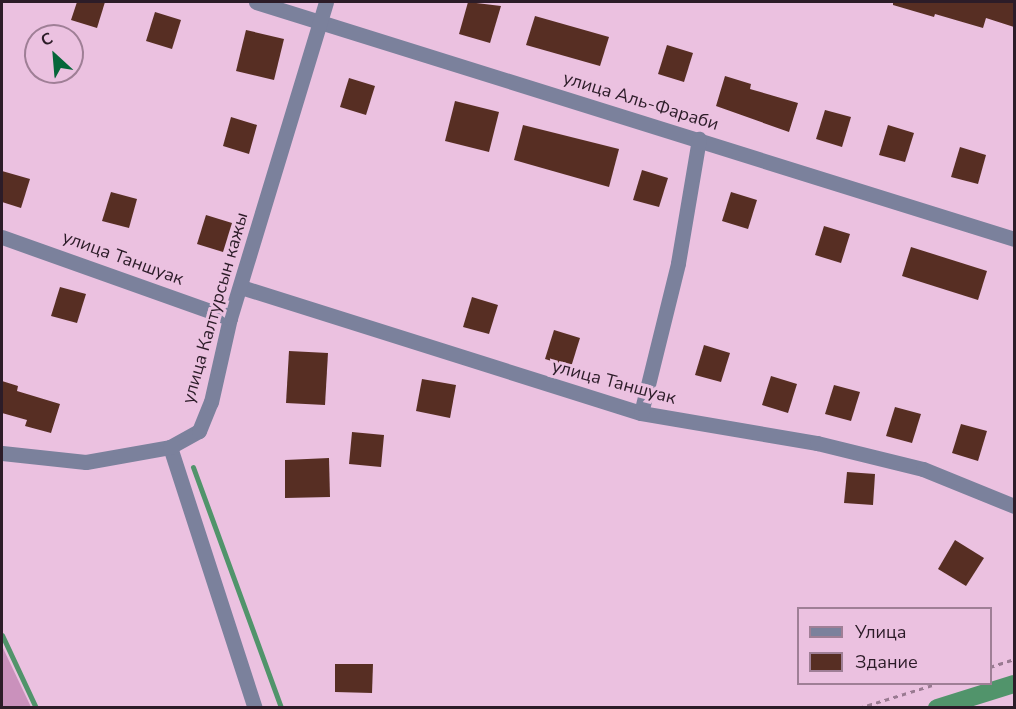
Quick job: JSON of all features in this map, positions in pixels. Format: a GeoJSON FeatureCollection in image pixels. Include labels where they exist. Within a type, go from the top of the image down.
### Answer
{"type":"FeatureCollection","features":[{"type":"Feature","properties":{"kind":"street","name":"улица Аль-Фараби"},"geometry":{"type":"LineString","coordinates":[[256,2],[1014,239]]}},
{"type":"Feature","properties":{"kind":"street","name":"улица Калтурсын кажы"},"geometry":{"type":"LineString","coordinates":[[2,453],[86,462],[170,447],[199,430],[211,402],[230,318],[326,2]]}},
{"type":"Feature","properties":{"kind":"street"},"geometry":{"type":"LineString","coordinates":[[641,413],[678,263],[699,139]]}},
{"type":"Feature","properties":{"kind":"street","name":"улица Таншуак"},"geometry":{"type":"LineString","coordinates":[[2,237],[230,318]]}},
{"type":"Feature","properties":{"kind":"street","name":"улица Таншуак"},"geometry":{"type":"LineString","coordinates":[[241,287],[641,413],[816,443],[913,467],[1014,506]]}},
{"type":"Feature","properties":{"kind":"street"},"geometry":{"type":"LineString","coordinates":[[170,447],[255,708]]}},
{"type":"Feature","properties":{"kind":"path"},"geometry":{"type":"LineString","coordinates":[[992,666],[1014,659]]}},
{"type":"Feature","properties":{"kind":"path"},"geometry":{"type":"LineString","coordinates":[[859,708],[933,685]]}},
{"type":"Feature","properties":{"kind":"shaded area"},"geometry":{"type":"Polygon","coordinates":[[[2,646],[31,707],[2,707],[2,646]]]}},
{"type":"Feature","properties":{"kind":"building"},"geometry":{"type":"Polygon","coordinates":[[[77,2],[105,2],[97,28],[71,20],[77,2]]]}},
{"type":"Feature","properties":{"kind":"building"},"geometry":{"type":"Polygon","coordinates":[[[468,2],[501,6],[490,43],[459,34],[468,2]]]}},
{"type":"Feature","properties":{"kind":"building"},"geometry":{"type":"Polygon","coordinates":[[[893,2],[1014,2],[1014,27],[986,18],[983,28],[935,14],[934,17],[893,5],[893,2]]]}},
{"type":"Feature","properties":{"kind":"building"},"geometry":{"type":"Polygon","coordinates":[[[155,12],[181,20],[172,49],[146,41],[155,12]]]}},
{"type":"Feature","properties":{"kind":"building"},"geometry":{"type":"Polygon","coordinates":[[[535,16],[609,37],[600,66],[526,45],[535,16]]]}},
{"type":"Feature","properties":{"kind":"building"},"geometry":{"type":"Polygon","coordinates":[[[246,30],[284,39],[274,80],[236,71],[246,30]]]}},
{"type":"Feature","properties":{"kind":"building"},"geometry":{"type":"Polygon","coordinates":[[[667,45],[693,53],[684,82],[658,74],[667,45]]]}},
{"type":"Feature","properties":{"kind":"building"},"geometry":{"type":"Polygon","coordinates":[[[725,76],[751,84],[750,89],[798,103],[789,132],[716,106],[725,76]]]}},
{"type":"Feature","properties":{"kind":"building"},"geometry":{"type":"Polygon","coordinates":[[[349,78],[375,86],[366,115],[340,107],[349,78]]]}},
{"type":"Feature","properties":{"kind":"building"},"geometry":{"type":"Polygon","coordinates":[[[455,101],[499,112],[489,152],[445,141],[455,101]]]}},
{"type":"Feature","properties":{"kind":"building"},"geometry":{"type":"Polygon","coordinates":[[[825,110],[851,117],[842,147],[816,139],[825,110]]]}},
{"type":"Feature","properties":{"kind":"building"},"geometry":{"type":"Polygon","coordinates":[[[231,117],[257,125],[249,154],[223,146],[231,117]]]}},
{"type":"Feature","properties":{"kind":"building"},"geometry":{"type":"Polygon","coordinates":[[[523,125],[619,149],[609,187],[514,160],[523,125]]]}},
{"type":"Feature","properties":{"kind":"building"},"geometry":{"type":"Polygon","coordinates":[[[888,125],[914,133],[905,162],[879,155],[888,125]]]}},
{"type":"Feature","properties":{"kind":"building"},"geometry":{"type":"Polygon","coordinates":[[[960,147],[986,155],[978,184],[951,177],[960,147]]]}},
{"type":"Feature","properties":{"kind":"building"},"geometry":{"type":"Polygon","coordinates":[[[642,170],[668,178],[659,207],[633,200],[642,170]]]}},
{"type":"Feature","properties":{"kind":"building"},"geometry":{"type":"Polygon","coordinates":[[[2,171],[30,179],[21,208],[2,202],[2,171]]]}},
{"type":"Feature","properties":{"kind":"building"},"geometry":{"type":"Polygon","coordinates":[[[111,192],[137,199],[129,228],[102,221],[111,192]]]}},
{"type":"Feature","properties":{"kind":"building"},"geometry":{"type":"Polygon","coordinates":[[[731,192],[757,200],[748,229],[722,221],[731,192]]]}},
{"type":"Feature","properties":{"kind":"building"},"geometry":{"type":"Polygon","coordinates":[[[206,215],[232,223],[223,252],[197,244],[206,215]]]}},
{"type":"Feature","properties":{"kind":"building"},"geometry":{"type":"Polygon","coordinates":[[[824,226],[850,234],[841,263],[815,255],[824,226]]]}},
{"type":"Feature","properties":{"kind":"building"},"geometry":{"type":"Polygon","coordinates":[[[911,247],[987,271],[978,300],[902,276],[911,247]]]}},
{"type":"Feature","properties":{"kind":"building"},"geometry":{"type":"Polygon","coordinates":[[[60,287],[86,294],[77,323],[51,316],[60,287]]]}},
{"type":"Feature","properties":{"kind":"building"},"geometry":{"type":"Polygon","coordinates":[[[472,297],[498,305],[489,334],[463,327],[472,297]]]}},
{"type":"Feature","properties":{"kind":"building"},"geometry":{"type":"Polygon","coordinates":[[[554,330],[580,338],[571,367],[545,359],[554,330]]]}},
{"type":"Feature","properties":{"kind":"building"},"geometry":{"type":"Polygon","coordinates":[[[704,345],[730,353],[721,382],[695,375],[704,345]]]}},
{"type":"Feature","properties":{"kind":"building"},"geometry":{"type":"Polygon","coordinates":[[[289,351],[328,353],[325,405],[286,403],[289,351]]]}},
{"type":"Feature","properties":{"kind":"building"},"geometry":{"type":"Polygon","coordinates":[[[771,376],[797,384],[788,413],[762,405],[771,376]]]}},
{"type":"Feature","properties":{"kind":"building"},"geometry":{"type":"Polygon","coordinates":[[[422,379],[456,385],[450,418],[416,411],[422,379]]]}},
{"type":"Feature","properties":{"kind":"building"},"geometry":{"type":"Polygon","coordinates":[[[2,381],[18,386],[17,391],[60,404],[51,433],[25,426],[27,420],[2,413],[2,381]]]}},
{"type":"Feature","properties":{"kind":"building"},"geometry":{"type":"Polygon","coordinates":[[[834,385],[860,392],[851,421],[825,414],[834,385]]]}},
{"type":"Feature","properties":{"kind":"building"},"geometry":{"type":"Polygon","coordinates":[[[895,407],[921,414],[912,443],[886,436],[895,407]]]}},
{"type":"Feature","properties":{"kind":"building"},"geometry":{"type":"Polygon","coordinates":[[[961,424],[987,431],[978,461],[952,453],[961,424]]]}},
{"type":"Feature","properties":{"kind":"building"},"geometry":{"type":"Polygon","coordinates":[[[352,432],[384,435],[381,467],[349,464],[352,432]]]}},
{"type":"Feature","properties":{"kind":"building"},"geometry":{"type":"Polygon","coordinates":[[[329,458],[330,497],[285,498],[285,460],[329,458]]]}},
{"type":"Feature","properties":{"kind":"building"},"geometry":{"type":"Polygon","coordinates":[[[847,472],[875,474],[873,505],[844,503],[847,472]]]}},
{"type":"Feature","properties":{"kind":"building"},"geometry":{"type":"Polygon","coordinates":[[[955,540],[984,558],[966,586],[938,569],[955,540]]]}},
{"type":"Feature","properties":{"kind":"building"},"geometry":{"type":"Polygon","coordinates":[[[335,664],[373,664],[372,693],[335,692],[335,664]]]}},
{"type":"Feature","properties":{"kind":"waterway"},"geometry":{"type":"LineString","coordinates":[[193,467],[281,708]]}},
{"type":"Feature","properties":{"kind":"waterway"},"geometry":{"type":"LineString","coordinates":[[2,635],[36,708]]}},
{"type":"Feature","properties":{"kind":"waterway"},"geometry":{"type":"LineString","coordinates":[[937,708],[1014,684]]}}]}
